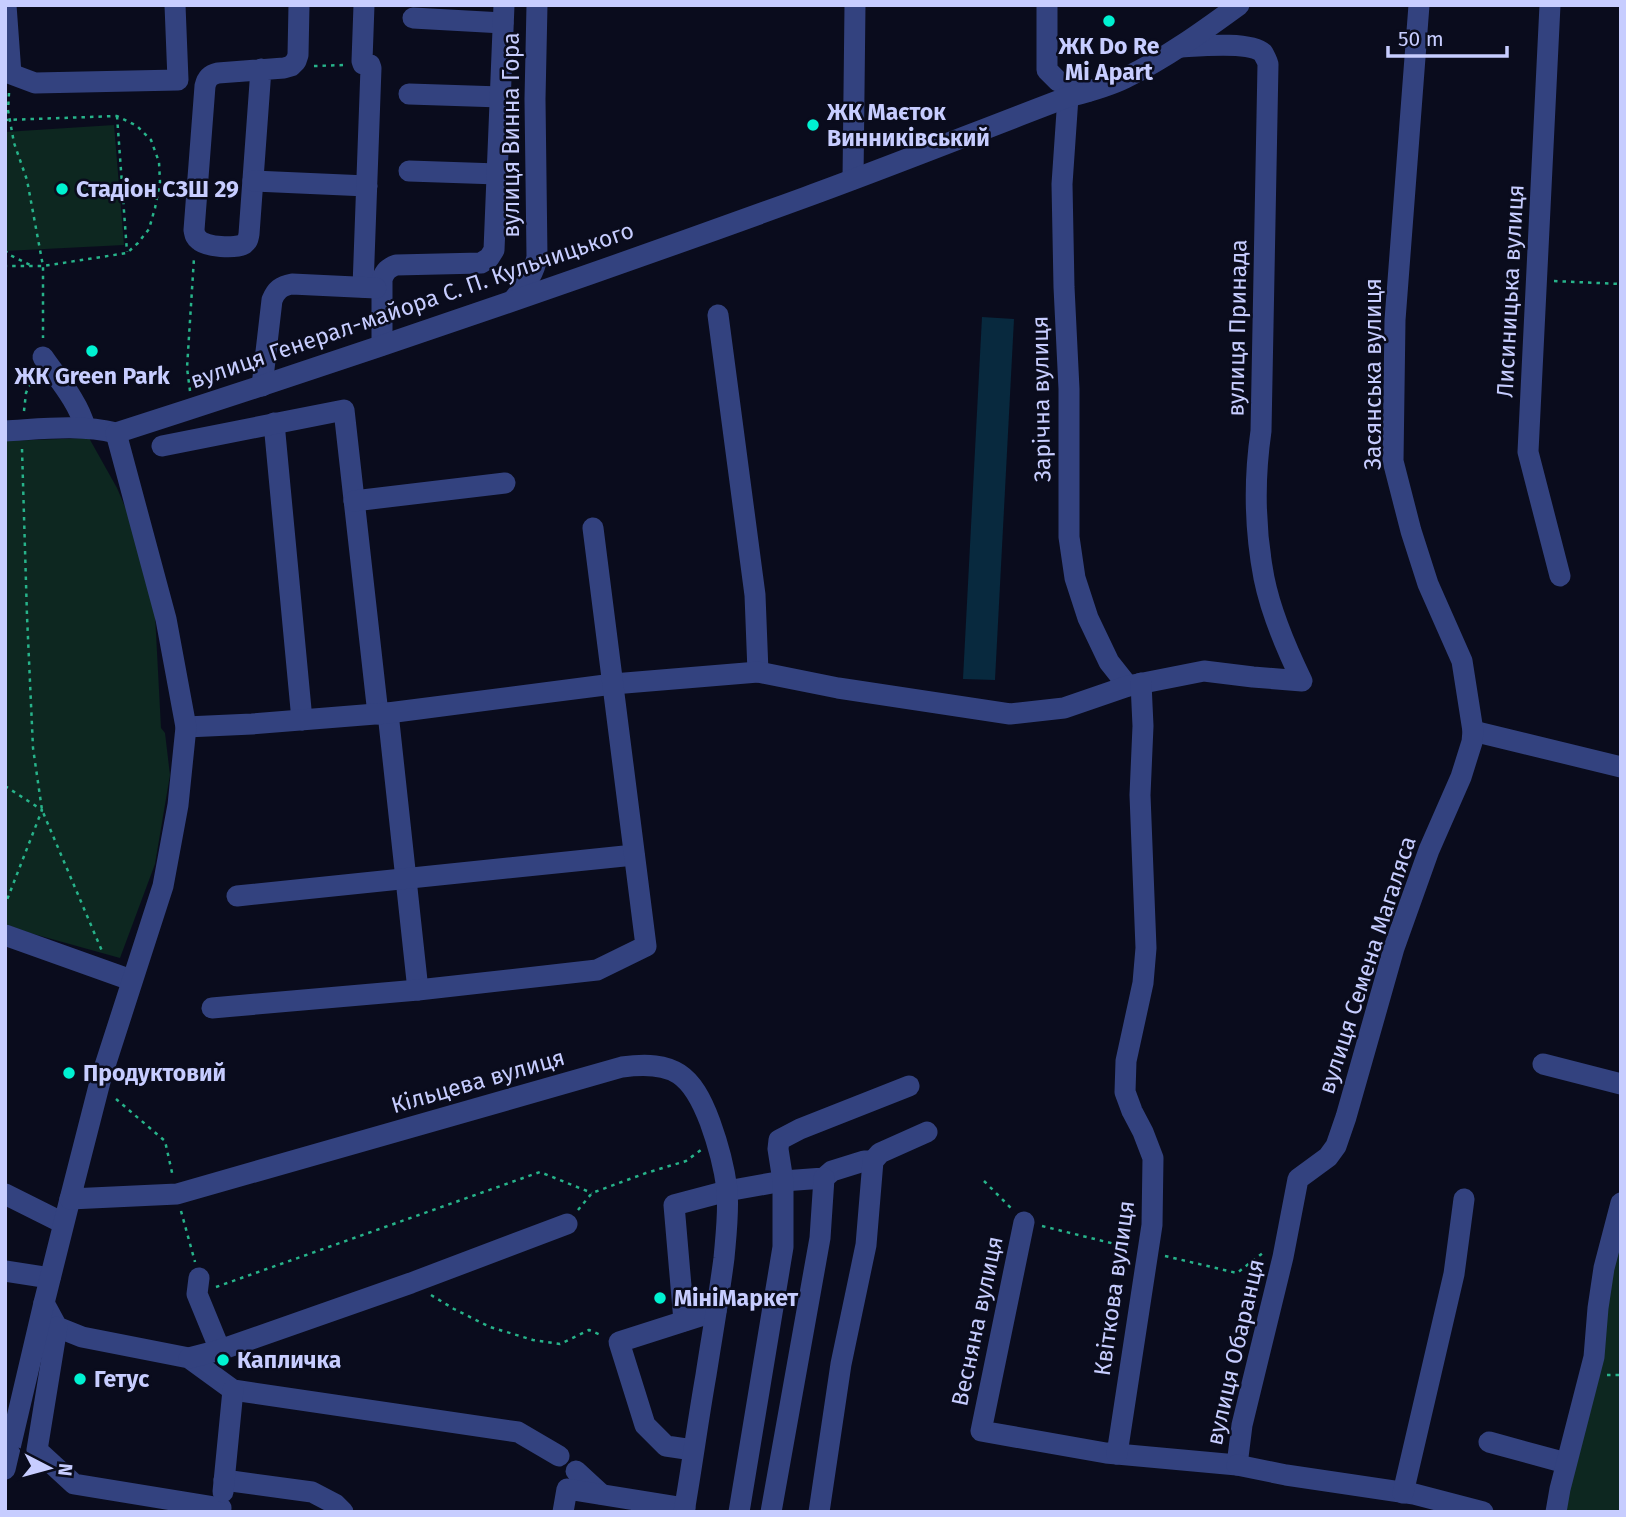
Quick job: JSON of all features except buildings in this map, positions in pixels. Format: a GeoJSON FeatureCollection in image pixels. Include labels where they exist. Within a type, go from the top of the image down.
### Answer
{"type":"FeatureCollection","features":[{"type":"Feature","properties":{"kind":"street"},"geometry":{"type":"LineString","coordinates":[[6,5],[11,74],[35,83],[178,80],[175,5]]}},
{"type":"Feature","properties":{"kind":"street"},"geometry":{"type":"LineString","coordinates":[[261,69],[247,241],[242,246],[234,247],[201,243],[194,230],[207,80],[218,73],[291,66],[298,55],[299,5]]}},
{"type":"Feature","properties":{"kind":"street"},"geometry":{"type":"LineString","coordinates":[[364,5],[362,61],[371,68],[367,186],[372,287],[382,345]]}},
{"type":"Feature","properties":{"kind":"street","name":"вулиця Винна Гора"},"geometry":{"type":"LineString","coordinates":[[514,299],[531,277],[537,257],[537,5]]}},
{"type":"Feature","properties":{"kind":"street"},"geometry":{"type":"LineString","coordinates":[[853,179],[855,5]]}},
{"type":"Feature","properties":{"kind":"street"},"geometry":{"type":"LineString","coordinates":[[1047,5],[1048,70],[1058,81],[1078,94]]}},
{"type":"Feature","properties":{"kind":"street","name":"вулиця Генерал-майора С. П. Кульчицького"},"geometry":{"type":"LineString","coordinates":[[116,433],[514,299],[853,179],[1123,79],[1182,47],[1239,5]]}},
{"type":"Feature","properties":{"kind":"street","name":"Засянська вулиця"},"geometry":{"type":"LineString","coordinates":[[1419,5],[1395,320],[1393,461],[1428,584],[1462,661],[1473,731]]}},
{"type":"Feature","properties":{"kind":"street","name":"Лисиницька вулиця"},"geometry":{"type":"LineString","coordinates":[[1550,5],[1528,452],[1560,576]]}},
{"type":"Feature","properties":{"kind":"street"},"geometry":{"type":"LineString","coordinates":[[372,287],[389,267],[476,263],[489,258],[495,245],[504,14],[413,18]]}},
{"type":"Feature","properties":{"kind":"street","name":"вулиця Принада"},"geometry":{"type":"LineString","coordinates":[[1134,685],[1204,671],[1302,681],[1289,655],[1271,605],[1259,542],[1257,460],[1261,431],[1268,64],[1264,54],[1252,47],[1182,47]]}},
{"type":"Feature","properties":{"kind":"street"},"geometry":{"type":"LineString","coordinates":[[409,94],[501,97]]}},
{"type":"Feature","properties":{"kind":"street","name":"Зарічна вулиця"},"geometry":{"type":"LineString","coordinates":[[1078,94],[1062,184],[1069,389],[1069,537],[1074,578],[1088,618],[1109,662],[1134,685]]}},
{"type":"Feature","properties":{"kind":"street"},"geometry":{"type":"LineString","coordinates":[[410,171],[498,174]]}},
{"type":"Feature","properties":{"kind":"street"},"geometry":{"type":"LineString","coordinates":[[253,181],[367,186]]}},
{"type":"Feature","properties":{"kind":"street"},"geometry":{"type":"LineString","coordinates":[[262,386],[272,300],[276,291],[292,284],[372,287]]}},
{"type":"Feature","properties":{"kind":"street"},"geometry":{"type":"LineString","coordinates":[[718,315],[755,595],[758,672]]}},
{"type":"Feature","properties":{"kind":"street"},"geometry":{"type":"LineString","coordinates":[[43,357],[82,415],[85,428]]}},
{"type":"Feature","properties":{"kind":"street"},"geometry":{"type":"LineString","coordinates":[[162,446],[344,410],[354,501],[407,879],[418,990]]}},
{"type":"Feature","properties":{"kind":"street"},"geometry":{"type":"LineString","coordinates":[[274,423],[302,720]]}},
{"type":"Feature","properties":{"kind":"street"},"geometry":{"type":"LineString","coordinates":[[5,1469],[101,1078],[163,886],[178,806],[186,727],[166,619],[116,433],[85,428],[14,430]]}},
{"type":"Feature","properties":{"kind":"street"},"geometry":{"type":"LineString","coordinates":[[354,501],[505,483]]}},
{"type":"Feature","properties":{"kind":"street"},"geometry":{"type":"LineString","coordinates":[[212,1007],[418,990],[597,970],[646,946],[593,528]]}},
{"type":"Feature","properties":{"kind":"street"},"geometry":{"type":"LineString","coordinates":[[186,727],[383,713],[613,684],[758,672],[838,688],[1010,714],[1064,708],[1134,685]]}},
{"type":"Feature","properties":{"kind":"street","name":"Квіткова вулиця"},"geometry":{"type":"LineString","coordinates":[[1117,1454],[1153,1225],[1153,1158],[1125,1091],[1126,1061],[1143,984],[1146,948],[1140,795],[1143,726],[1134,685]]}},
{"type":"Feature","properties":{"kind":"street"},"geometry":{"type":"LineString","coordinates":[[1473,731],[1621,767]]}},
{"type":"Feature","properties":{"kind":"street","name":"вулиця Семена Магаляса"},"geometry":{"type":"LineString","coordinates":[[1314,1168],[1328,1157],[1336,1146],[1343,1127],[1395,948],[1429,850],[1461,777],[1473,731]]}},
{"type":"Feature","properties":{"kind":"street"},"geometry":{"type":"LineString","coordinates":[[237,896],[634,855]]}},
{"type":"Feature","properties":{"kind":"street"},"geometry":{"type":"LineString","coordinates":[[5,935],[131,980]]}},
{"type":"Feature","properties":{"kind":"street","name":"Кільцева вулиця"},"geometry":{"type":"LineString","coordinates":[[70,1199],[177,1194],[609,1070],[642,1064],[673,1069],[694,1087],[706,1112],[724,1169],[727,1191],[727,1227],[716,1311],[685,1510]]}},
{"type":"Feature","properties":{"kind":"street"},"geometry":{"type":"LineString","coordinates":[[1543,1064],[1621,1084]]}},
{"type":"Feature","properties":{"kind":"street"},"geometry":{"type":"LineString","coordinates":[[739,1512],[783,1247],[783,1181],[779,1140],[800,1129],[909,1086]]}},
{"type":"Feature","properties":{"kind":"street"},"geometry":{"type":"LineString","coordinates":[[819,1512],[841,1364],[866,1245],[873,1161],[880,1153],[927,1132]]}},
{"type":"Feature","properties":{"kind":"street"},"geometry":{"type":"LineString","coordinates":[[684,1321],[674,1205],[727,1191],[783,1181],[824,1178],[832,1171],[864,1161],[873,1161]]}},
{"type":"Feature","properties":{"kind":"street","name":"вулиця Обаранця"},"geometry":{"type":"LineString","coordinates":[[981,1431],[1117,1454],[1237,1465],[1242,1425],[1283,1257],[1298,1179],[1314,1168]]}},
{"type":"Feature","properties":{"kind":"street"},"geometry":{"type":"LineString","coordinates":[[771,1512],[820,1238],[824,1178]]}},
{"type":"Feature","properties":{"kind":"street"},"geometry":{"type":"LineString","coordinates":[[5,1194],[64,1223]]}},
{"type":"Feature","properties":{"kind":"street"},"geometry":{"type":"LineString","coordinates":[[1403,1493],[1454,1273],[1464,1199]]}},
{"type":"Feature","properties":{"kind":"street"},"geometry":{"type":"LineString","coordinates":[[1556,1512],[1594,1357],[1604,1268],[1621,1203]]}},
{"type":"Feature","properties":{"kind":"street","name":"Весняна вулиця"},"geometry":{"type":"LineString","coordinates":[[981,1431],[1024,1222]]}},
{"type":"Feature","properties":{"kind":"street"},"geometry":{"type":"LineString","coordinates":[[189,1358],[220,1350],[411,1283],[567,1224]]}},
{"type":"Feature","properties":{"kind":"street"},"geometry":{"type":"LineString","coordinates":[[5,1271],[50,1278]]}},
{"type":"Feature","properties":{"kind":"street"},"geometry":{"type":"LineString","coordinates":[[198,1286],[220,1350]]}},
{"type":"Feature","properties":{"kind":"street"},"geometry":{"type":"LineString","coordinates":[[44,1303],[57,1327],[37,1450],[74,1485],[220,1510],[233,1390]]}},
{"type":"Feature","properties":{"kind":"street"},"geometry":{"type":"LineString","coordinates":[[693,1450],[666,1446],[645,1425],[619,1342],[716,1311]]}},
{"type":"Feature","properties":{"kind":"street"},"geometry":{"type":"LineString","coordinates":[[57,1327],[82,1337],[189,1358],[233,1390],[518,1432],[559,1456]]}},
{"type":"Feature","properties":{"kind":"street"},"geometry":{"type":"LineString","coordinates":[[1489,1442],[1566,1463]]}},
{"type":"Feature","properties":{"kind":"street"},"geometry":{"type":"LineString","coordinates":[[1237,1465],[1403,1493],[1483,1512]]}},
{"type":"Feature","properties":{"kind":"street"},"geometry":{"type":"LineString","coordinates":[[576,1471],[601,1494]]}},
{"type":"Feature","properties":{"kind":"street"},"geometry":{"type":"LineString","coordinates":[[224,1480],[312,1492],[335,1504],[343,1512]]}},
{"type":"Feature","properties":{"kind":"street"},"geometry":{"type":"LineString","coordinates":[[563,1512],[567,1489],[685,1510]]}},
{"type":"Feature","properties":{"kind":"path"},"geometry":{"type":"LineString","coordinates":[[291,66],[363,64]]}},
{"type":"Feature","properties":{"kind":"path"},"geometry":{"type":"LineString","coordinates":[[8,110],[14,143],[27,180],[43,266],[43,357],[26,393],[14,430],[23,504],[33,748],[42,810],[105,958],[103,971]]}},
{"type":"Feature","properties":{"kind":"path"},"geometry":{"type":"LineString","coordinates":[[5,266],[43,266],[127,253],[149,229],[160,182],[159,162],[151,140],[137,125],[117,116],[8,119]]}},
{"type":"Feature","properties":{"kind":"path"},"geometry":{"type":"LineString","coordinates":[[117,116],[127,253]]}},
{"type":"Feature","properties":{"kind":"path"},"geometry":{"type":"LineString","coordinates":[[192,409],[187,369],[196,237]]}},
{"type":"Feature","properties":{"kind":"path"},"geometry":{"type":"LineString","coordinates":[[5,250],[31,266]]}},
{"type":"Feature","properties":{"kind":"path"},"geometry":{"type":"LineString","coordinates":[[1537,281],[1621,284]]}},
{"type":"Feature","properties":{"kind":"path"},"geometry":{"type":"LineString","coordinates":[[5,786],[42,810]]}},
{"type":"Feature","properties":{"kind":"path"},"geometry":{"type":"LineString","coordinates":[[5,905],[42,810]]}},
{"type":"Feature","properties":{"kind":"path"},"geometry":{"type":"LineString","coordinates":[[111,1094],[165,1141],[198,1286],[540,1172],[592,1194]]}},
{"type":"Feature","properties":{"kind":"path"},"geometry":{"type":"LineString","coordinates":[[567,1224],[592,1194],[686,1161],[716,1139]]}},
{"type":"Feature","properties":{"kind":"path"},"geometry":{"type":"LineString","coordinates":[[411,1283],[490,1327],[533,1340],[560,1344],[589,1331],[619,1342]]}},
{"type":"Feature","properties":{"kind":"green space","name":"Стадіон СЗШ 29"},"geometry":{"type":"Polygon","coordinates":[[[114,125],[124,245],[5,251],[5,132],[114,125]]]}},
{"type":"Feature","properties":{"kind":"green space"},"geometry":{"type":"Polygon","coordinates":[[[89,438],[117,488],[141,544],[155,614],[161,728],[165,733],[170,775],[155,864],[120,958],[5,924],[5,441],[89,438]]]}},
{"type":"Feature","properties":{"kind":"green space"},"geometry":{"type":"Polygon","coordinates":[[[1621,1229],[1621,1512],[1565,1512],[1621,1229]]]}},
{"type":"Feature","properties":{"kind":"water"},"geometry":{"type":"Polygon","coordinates":[[[982,317],[1014,319],[995,680],[963,679],[982,317]]]}},
{"type":"Feature","properties":{"kind":"place","name":"ЖК Do Re Mi Apart"},"geometry":{"type":"Point","coordinates":[1109,21]}},
{"type":"Feature","properties":{"kind":"place","name":"ЖК Маєток Винниківський"},"geometry":{"type":"Point","coordinates":[813,125]}},
{"type":"Feature","properties":{"kind":"place","name":"Стадіон СЗШ 29"},"geometry":{"type":"Point","coordinates":[62,189]}},
{"type":"Feature","properties":{"kind":"place","name":"ЖК Green Park"},"geometry":{"type":"Point","coordinates":[92,351]}},
{"type":"Feature","properties":{"kind":"place","name":"Продуктовий"},"geometry":{"type":"Point","coordinates":[69,1073]}},
{"type":"Feature","properties":{"kind":"place","name":"МініМаркет"},"geometry":{"type":"Point","coordinates":[660,1298]}},
{"type":"Feature","properties":{"kind":"place","name":"Капличка"},"geometry":{"type":"Point","coordinates":[223,1360]}},
{"type":"Feature","properties":{"kind":"place","name":"Гетус"},"geometry":{"type":"Point","coordinates":[80,1379]}}]}
